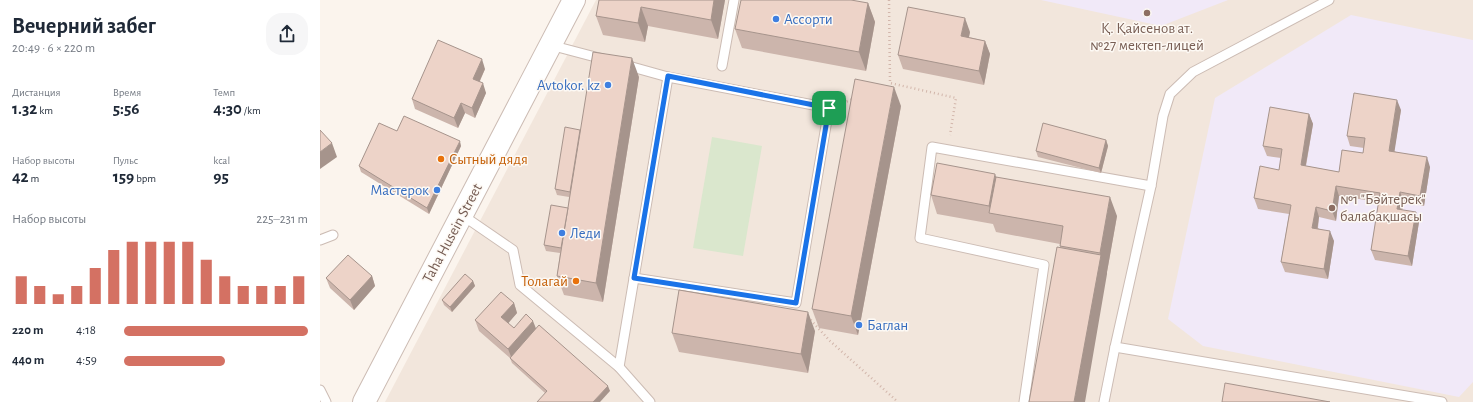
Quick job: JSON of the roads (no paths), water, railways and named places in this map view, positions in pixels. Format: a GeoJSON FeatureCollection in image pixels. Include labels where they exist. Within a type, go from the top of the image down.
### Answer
{"type":"FeatureCollection","features":[{"type":"Feature","properties":{"kind":"street","name":"Taha Husein Street"},"geometry":{"type":"LineString","coordinates":[[364,402],[574,0]]}},
{"type":"Feature","properties":{"kind":"lane"},"geometry":{"type":"LineString","coordinates":[[722,66],[734,0]]}},
{"type":"Feature","properties":{"kind":"lane"},"geometry":{"type":"LineString","coordinates":[[1104,402],[1151,186],[1163,116],[1170,94],[1193,72],[1329,0]]}},
{"type":"Feature","properties":{"kind":"lane"},"geometry":{"type":"LineString","coordinates":[[550,45],[668,76],[829,108],[796,303],[634,278]]}},
{"type":"Feature","properties":{"kind":"lane"},"geometry":{"type":"LineString","coordinates":[[620,366],[668,76]]}},
{"type":"Feature","properties":{"kind":"lane"},"geometry":{"type":"LineString","coordinates":[[1024,402],[1044,265],[920,238],[932,147],[1151,186]]}},
{"type":"Feature","properties":{"kind":"lane"},"geometry":{"type":"LineString","coordinates":[[462,216],[513,250],[520,285],[620,366],[650,402]]}},
{"type":"Feature","properties":{"kind":"lane"},"geometry":{"type":"LineString","coordinates":[[320,240],[333,235]]}},
{"type":"Feature","properties":{"kind":"lane"},"geometry":{"type":"LineString","coordinates":[[1115,347],[1442,402]]}},
{"type":"Feature","properties":{"kind":"lane"},"geometry":{"type":"LineString","coordinates":[[320,390],[326,402]]}},
{"type":"Feature","properties":{"kind":"place","name":"Қ. Қайсенов ат. №27 мектеп-лицей"},"geometry":{"type":"Point","coordinates":[1147,13]}},
{"type":"Feature","properties":{"kind":"place","name":"Ассорти"},"geometry":{"type":"Point","coordinates":[776,19]}},
{"type":"Feature","properties":{"kind":"place","name":"Avtokor. kz"},"geometry":{"type":"Point","coordinates":[608,85]}},
{"type":"Feature","properties":{"kind":"place","name":"Сытный дядя"},"geometry":{"type":"Point","coordinates":[441,159]}},
{"type":"Feature","properties":{"kind":"place","name":"Мастерок"},"geometry":{"type":"Point","coordinates":[437,190]}},
{"type":"Feature","properties":{"kind":"place","name":"№1 \"Бәйтерек\" балабақшасы"},"geometry":{"type":"Point","coordinates":[1332,208]}},
{"type":"Feature","properties":{"kind":"place","name":"Леди"},"geometry":{"type":"Point","coordinates":[562,233]}},
{"type":"Feature","properties":{"kind":"place","name":"Толагай"},"geometry":{"type":"Point","coordinates":[576,281]}},
{"type":"Feature","properties":{"kind":"place","name":"Баглан"},"geometry":{"type":"Point","coordinates":[859,325]}}]}
